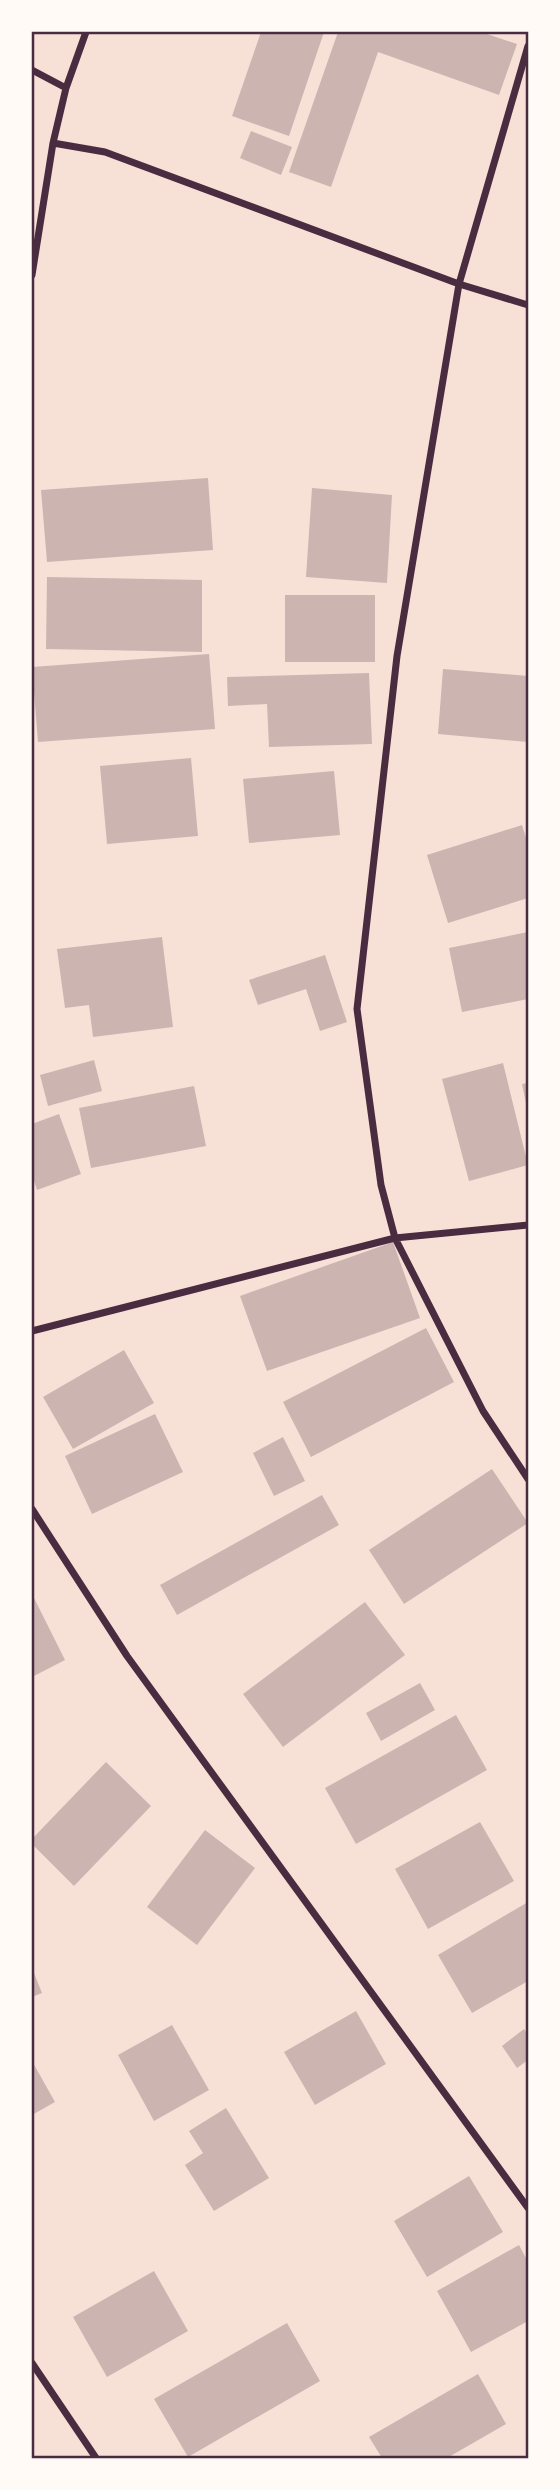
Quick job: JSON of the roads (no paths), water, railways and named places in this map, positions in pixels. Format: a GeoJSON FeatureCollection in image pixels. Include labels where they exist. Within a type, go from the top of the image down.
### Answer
{"type":"FeatureCollection","features":[{"type":"Feature","properties":{"kind":"street"},"geometry":{"type":"LineString","coordinates":[[32,275],[53,142],[65,88],[86,32]]}},
{"type":"Feature","properties":{"kind":"street"},"geometry":{"type":"LineString","coordinates":[[528,46],[459,284],[397,656],[358,1009],[381,1185],[395,1238],[483,1411],[528,1479]]}},
{"type":"Feature","properties":{"kind":"street"},"geometry":{"type":"LineString","coordinates":[[32,70],[65,88]]}},
{"type":"Feature","properties":{"kind":"street"},"geometry":{"type":"LineString","coordinates":[[53,142],[105,152],[459,284],[528,304]]}},
{"type":"Feature","properties":{"kind":"street"},"geometry":{"type":"LineString","coordinates":[[32,1331],[395,1238],[528,1225]]}},
{"type":"Feature","properties":{"kind":"street"},"geometry":{"type":"LineString","coordinates":[[32,1509],[127,1656],[528,2208]]}},
{"type":"Feature","properties":{"kind":"street"},"geometry":{"type":"LineString","coordinates":[[32,2363],[96,2459]]}}]}
